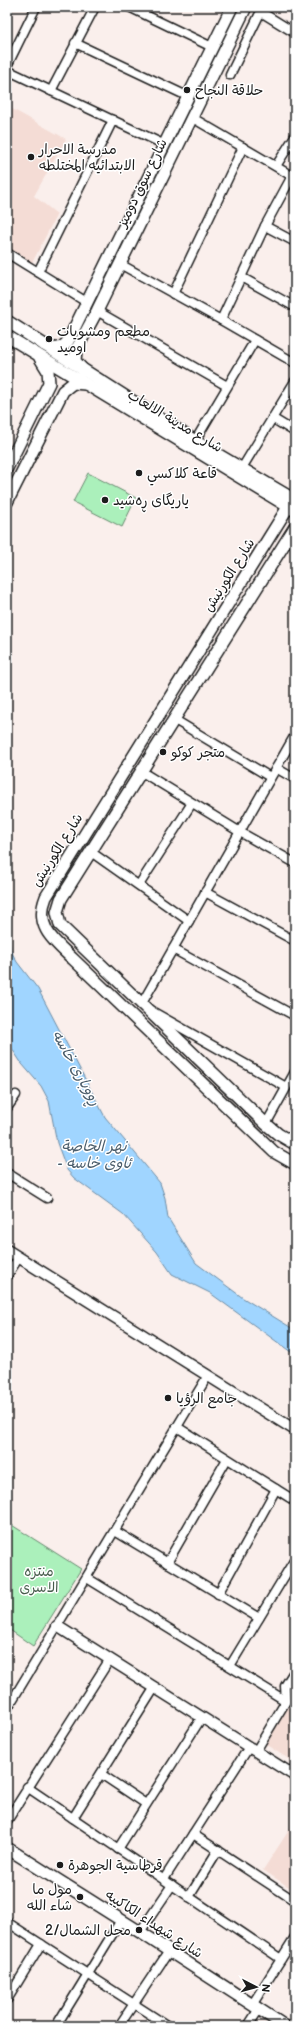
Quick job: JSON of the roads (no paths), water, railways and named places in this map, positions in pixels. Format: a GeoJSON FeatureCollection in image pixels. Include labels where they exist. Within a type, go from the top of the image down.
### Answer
{"type":"FeatureCollection","features":[{"type":"Feature","properties":{"kind":"main road","name":"شارع سوق دوميز"},"geometry":{"type":"LineString","coordinates":[[84,371],[76,364],[74,357],[76,339],[88,303],[163,144],[232,7]]}},
{"type":"Feature","properties":{"kind":"main road","name":"شارع سوق دوميز"},"geometry":{"type":"LineString","coordinates":[[44,345],[60,349],[76,339],[97,311],[246,7]]}},
{"type":"Feature","properties":{"kind":"main road"},"geometry":{"type":"LineString","coordinates":[[141,191],[153,197]]}},
{"type":"Feature","properties":{"kind":"main road","name":"شارع مدينة الالعاب"},"geometry":{"type":"LineString","coordinates":[[7,321],[195,441],[242,468],[293,504]]}},
{"type":"Feature","properties":{"kind":"main road","name":"شارع مدينة الالعاب"},"geometry":{"type":"LineString","coordinates":[[7,336],[87,385],[293,504]]}},
{"type":"Feature","properties":{"kind":"main road"},"geometry":{"type":"LineString","coordinates":[[7,468],[49,383],[48,371],[39,356]]}},
{"type":"Feature","properties":{"kind":"main road"},"geometry":{"type":"LineString","coordinates":[[7,502],[63,391],[73,383],[87,385]]}},
{"type":"Feature","properties":{"kind":"main road","name":"شارع الكورنيش"},"geometry":{"type":"LineString","coordinates":[[293,504],[191,664],[46,897],[42,907],[42,923],[50,936],[206,1088],[274,1152],[295,1164]]}},
{"type":"Feature","properties":{"kind":"main road"},"geometry":{"type":"LineString","coordinates":[[295,527],[61,900],[57,912],[58,921],[141,1005],[266,1124],[278,1134],[295,1144]]}},
{"type":"Feature","properties":{"kind":"main road"},"geometry":{"type":"LineString","coordinates":[[191,664],[204,674]]}},
{"type":"Feature","properties":{"kind":"main road","name":"شارع شهداء الكاكييه"},"geometry":{"type":"LineString","coordinates":[[7,1848],[285,2026]]}},
{"type":"Feature","properties":{"kind":"street"},"geometry":{"type":"LineString","coordinates":[[7,66],[36,7]]}},
{"type":"Feature","properties":{"kind":"street"},"geometry":{"type":"LineString","coordinates":[[51,91],[95,7]]}},
{"type":"Feature","properties":{"kind":"street"},"geometry":{"type":"LineString","coordinates":[[129,7],[144,10],[212,46]]}},
{"type":"Feature","properties":{"kind":"street"},"geometry":{"type":"LineString","coordinates":[[230,75],[262,10],[295,33]]}},
{"type":"Feature","properties":{"kind":"street"},"geometry":{"type":"LineString","coordinates":[[75,43],[187,96]]}},
{"type":"Feature","properties":{"kind":"street"},"geometry":{"type":"LineString","coordinates":[[7,70],[163,144]]}},
{"type":"Feature","properties":{"kind":"street"},"geometry":{"type":"LineString","coordinates":[[191,117],[293,177],[265,226],[221,320]]}},
{"type":"Feature","properties":{"kind":"street"},"geometry":{"type":"LineString","coordinates":[[38,272],[113,120]]}},
{"type":"Feature","properties":{"kind":"street"},"geometry":{"type":"LineString","coordinates":[[276,166],[295,136]]}},
{"type":"Feature","properties":{"kind":"street"},"geometry":{"type":"LineString","coordinates":[[173,294],[243,147]]}},
{"type":"Feature","properties":{"kind":"street"},"geometry":{"type":"LineString","coordinates":[[265,226],[295,242]]}},
{"type":"Feature","properties":{"kind":"street"},"geometry":{"type":"LineString","coordinates":[[7,253],[88,303]]}},
{"type":"Feature","properties":{"kind":"street"},"geometry":{"type":"LineString","coordinates":[[120,264],[295,363]]}},
{"type":"Feature","properties":{"kind":"street"},"geometry":{"type":"LineString","coordinates":[[241,277],[295,307]]}},
{"type":"Feature","properties":{"kind":"street"},"geometry":{"type":"LineString","coordinates":[[97,311],[227,386]]}},
{"type":"Feature","properties":{"kind":"street"},"geometry":{"type":"LineString","coordinates":[[195,441],[255,340]]}},
{"type":"Feature","properties":{"kind":"street"},"geometry":{"type":"LineString","coordinates":[[242,468],[295,381]]}},
{"type":"Feature","properties":{"kind":"street"},"geometry":{"type":"LineString","coordinates":[[272,418],[295,432]]}},
{"type":"Feature","properties":{"kind":"street"},"geometry":{"type":"LineString","coordinates":[[175,720],[270,777]]}},
{"type":"Feature","properties":{"kind":"street"},"geometry":{"type":"LineString","coordinates":[[286,1087],[141,1005],[295,735]]}},
{"type":"Feature","properties":{"kind":"street"},"geometry":{"type":"LineString","coordinates":[[276,768],[295,779]]}},
{"type":"Feature","properties":{"kind":"street"},"geometry":{"type":"LineString","coordinates":[[142,772],[240,832],[295,863]]}},
{"type":"Feature","properties":{"kind":"street"},"geometry":{"type":"LineString","coordinates":[[139,885],[192,803]]}},
{"type":"Feature","properties":{"kind":"street"},"geometry":{"type":"LineString","coordinates":[[91,852],[189,921]]}},
{"type":"Feature","properties":{"kind":"street"},"geometry":{"type":"LineString","coordinates":[[205,892],[295,941]]}},
{"type":"Feature","properties":{"kind":"street"},"geometry":{"type":"LineString","coordinates":[[173,949],[295,1016]]}},
{"type":"Feature","properties":{"kind":"street"},"geometry":{"type":"LineString","coordinates":[[266,1124],[295,1072]]}},
{"type":"Feature","properties":{"kind":"street"},"geometry":{"type":"LineString","coordinates":[[7,1108],[16,1095]]}},
{"type":"Feature","properties":{"kind":"street"},"geometry":{"type":"LineString","coordinates":[[7,1173],[47,1198]]}},
{"type":"Feature","properties":{"kind":"street"},"geometry":{"type":"LineString","coordinates":[[7,1250],[207,1377],[295,1430]]}},
{"type":"Feature","properties":{"kind":"street"},"geometry":{"type":"LineString","coordinates":[[7,1276],[19,1258]]}},
{"type":"Feature","properties":{"kind":"street"},"geometry":{"type":"LineString","coordinates":[[7,1709],[207,1377]]}},
{"type":"Feature","properties":{"kind":"street"},"geometry":{"type":"LineString","coordinates":[[177,1427],[295,1501]]}},
{"type":"Feature","properties":{"kind":"street"},"geometry":{"type":"LineString","coordinates":[[167,1563],[227,1458]]}},
{"type":"Feature","properties":{"kind":"street"},"geometry":{"type":"LineString","coordinates":[[218,1594],[276,1489]]}},
{"type":"Feature","properties":{"kind":"street"},"geometry":{"type":"LineString","coordinates":[[115,1531],[260,1618]]}},
{"type":"Feature","properties":{"kind":"street"},"geometry":{"type":"LineString","coordinates":[[230,1666],[295,1559]]}},
{"type":"Feature","properties":{"kind":"street"},"geometry":{"type":"LineString","coordinates":[[87,1578],[286,1701]]}},
{"type":"Feature","properties":{"kind":"street"},"geometry":{"type":"LineString","coordinates":[[57,1626],[295,1776]]}},
{"type":"Feature","properties":{"kind":"street"},"geometry":{"type":"LineString","coordinates":[[7,1821],[27,1787],[110,1659]]}},
{"type":"Feature","properties":{"kind":"street"},"geometry":{"type":"LineString","coordinates":[[164,1879],[193,1834],[286,1701],[285,1686],[295,1670]]}},
{"type":"Feature","properties":{"kind":"street"},"geometry":{"type":"LineString","coordinates":[[73,1818],[155,1687]]}},
{"type":"Feature","properties":{"kind":"street"},"geometry":{"type":"LineString","coordinates":[[118,1849],[202,1717]]}},
{"type":"Feature","properties":{"kind":"street"},"geometry":{"type":"LineString","coordinates":[[101,1774],[146,1804]]}},
{"type":"Feature","properties":{"kind":"street"},"geometry":{"type":"LineString","coordinates":[[27,1787],[281,1959]]}},
{"type":"Feature","properties":{"kind":"street"},"geometry":{"type":"LineString","coordinates":[[193,1834],[295,1902]]}},
{"type":"Feature","properties":{"kind":"street"},"geometry":{"type":"LineString","coordinates":[[189,1897],[218,1850]]}},
{"type":"Feature","properties":{"kind":"street"},"geometry":{"type":"LineString","coordinates":[[140,1932],[172,1885]]}},
{"type":"Feature","properties":{"kind":"street"},"geometry":{"type":"LineString","coordinates":[[66,2026],[57,2024],[121,1920]]}},
{"type":"Feature","properties":{"kind":"street"},"geometry":{"type":"LineString","coordinates":[[7,1922],[168,2026]]}},
{"type":"Feature","properties":{"kind":"street"},"geometry":{"type":"LineString","coordinates":[[248,2026],[255,2007],[281,1959],[295,1937]]}},
{"type":"Feature","properties":{"kind":"street"},"geometry":{"type":"LineString","coordinates":[[7,2000],[41,1944]]}},
{"type":"Feature","properties":{"kind":"street"},"geometry":{"type":"LineString","coordinates":[[119,2026],[169,1951]]}},
{"type":"Feature","properties":{"kind":"water","name":"نهر الخاصة - ئاوی خاسە"},"geometry":{"type":"Polygon","coordinates":[[[7,931],[11,951],[17,962],[38,989],[105,1117],[160,1183],[165,1198],[168,1218],[196,1263],[243,1298],[295,1330],[295,1355],[210,1293],[172,1274],[157,1252],[123,1214],[74,1178],[67,1170],[57,1143],[49,1101],[41,1086],[22,1064],[7,1041],[7,931]]]}},
{"type":"Feature","properties":{"kind":"place","name":"حلاقة النجاح"},"geometry":{"type":"Point","coordinates":[187,90]}},
{"type":"Feature","properties":{"kind":"place","name":"مدرسة الاحرار الابتدائيه المختلطه"},"geometry":{"type":"Point","coordinates":[31,157]}},
{"type":"Feature","properties":{"kind":"place","name":"مطعم ومشويات اوميد"},"geometry":{"type":"Point","coordinates":[49,339]}},
{"type":"Feature","properties":{"kind":"place","name":"قاعة كلاكسي"},"geometry":{"type":"Point","coordinates":[139,473]}},
{"type":"Feature","properties":{"kind":"place","name":"یاریگای ڕەشید"},"geometry":{"type":"Point","coordinates":[105,500]}},
{"type":"Feature","properties":{"kind":"place","name":"متجر كوكو"},"geometry":{"type":"Point","coordinates":[163,752]}},
{"type":"Feature","properties":{"kind":"place","name":"جامع الرؤيا"},"geometry":{"type":"Point","coordinates":[168,1398]}},
{"type":"Feature","properties":{"kind":"place","name":"قرطاسية الجوهرة"},"geometry":{"type":"Point","coordinates":[60,1865]}},
{"type":"Feature","properties":{"kind":"place","name":"مول ما شاء الله"},"geometry":{"type":"Point","coordinates":[80,1897]}},
{"type":"Feature","properties":{"kind":"place","name":"محل الشمال/2"},"geometry":{"type":"Point","coordinates":[139,1930]}},
{"type":"Feature","properties":{"kind":"water label","name":"ڕووباری خاسە"},"geometry":{"type":"Point","coordinates":[76,1068]}},
{"type":"Feature","properties":{"kind":"park label","name":"منتزه الاسرى"},"geometry":{"type":"Point","coordinates":[39,1580]}}]}
